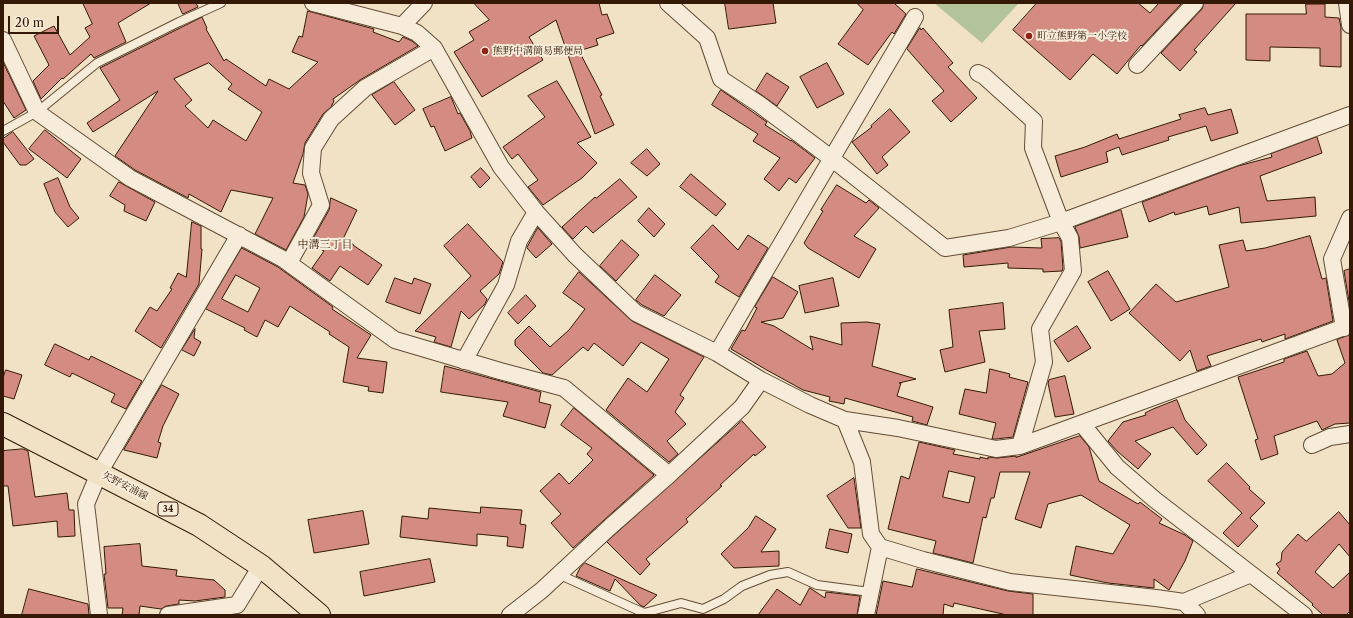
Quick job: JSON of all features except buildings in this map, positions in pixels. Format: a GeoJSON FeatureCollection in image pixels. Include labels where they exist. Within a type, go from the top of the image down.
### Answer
{"type":"FeatureCollection","features":[{"type":"Feature","properties":{"kind":"main road","name":"矢野安浦線"},"geometry":{"type":"LineString","coordinates":[[3,424],[199,525],[261,566],[319,615]]}},
{"type":"Feature","properties":{"kind":"street"},"geometry":{"type":"LineString","coordinates":[[313,3],[402,26],[417,33],[434,48],[502,167],[536,212],[575,255],[636,313],[717,354],[761,380],[810,405],[845,420],[898,428],[996,449],[1020,446],[1347,326],[1332,259],[1350,218]]}},
{"type":"Feature","properties":{"kind":"street"},"geometry":{"type":"LineString","coordinates":[[402,26],[424,3]]}},
{"type":"Feature","properties":{"kind":"street"},"geometry":{"type":"LineString","coordinates":[[668,3],[707,38],[721,79],[759,104],[832,158],[945,248],[1009,238],[1061,222],[1350,115]]}},
{"type":"Feature","properties":{"kind":"street"},"geometry":{"type":"LineString","coordinates":[[1138,65],[1195,3]]}},
{"type":"Feature","properties":{"kind":"street"},"geometry":{"type":"LineString","coordinates":[[1347,3],[1350,24]]}},
{"type":"Feature","properties":{"kind":"street"},"geometry":{"type":"LineString","coordinates":[[717,354],[915,17]]}},
{"type":"Feature","properties":{"kind":"street"},"geometry":{"type":"LineString","coordinates":[[3,40],[37,112],[130,178],[283,258],[394,340],[564,388],[669,475]]}},
{"type":"Feature","properties":{"kind":"street"},"geometry":{"type":"LineString","coordinates":[[289,263],[321,205],[311,173],[313,148],[331,119],[365,88],[434,48]]}},
{"type":"Feature","properties":{"kind":"street"},"geometry":{"type":"LineString","coordinates":[[978,73],[984,76],[1034,121],[1033,148],[1061,222],[1070,238],[1073,271],[1040,329],[1044,362],[1020,446]]}},
{"type":"Feature","properties":{"kind":"street"},"geometry":{"type":"LineString","coordinates":[[464,361],[506,285],[519,241],[536,212]]}},
{"type":"Feature","properties":{"kind":"street"},"geometry":{"type":"LineString","coordinates":[[99,615],[86,504],[98,472],[239,235]]}},
{"type":"Feature","properties":{"kind":"street"},"geometry":{"type":"LineString","coordinates":[[510,615],[542,590],[742,407],[761,380]]}},
{"type":"Feature","properties":{"kind":"street"},"geometry":{"type":"LineString","coordinates":[[845,420],[862,462],[872,534],[880,547],[923,560],[1010,582],[1184,602],[1251,574]]}},
{"type":"Feature","properties":{"kind":"street"},"geometry":{"type":"LineString","coordinates":[[1082,424],[1117,467],[1154,499],[1304,615]]}},
{"type":"Feature","properties":{"kind":"street"},"geometry":{"type":"LineString","coordinates":[[1312,445],[1330,437],[1350,434]]}},
{"type":"Feature","properties":{"kind":"street"},"geometry":{"type":"LineString","coordinates":[[866,615],[880,547]]}},
{"type":"Feature","properties":{"kind":"street"},"geometry":{"type":"LineString","coordinates":[[168,615],[240,610],[261,566]]}},
{"type":"Feature","properties":{"kind":"street"},"geometry":{"type":"LineString","coordinates":[[1184,602],[1197,615]]}},
{"type":"Feature","properties":{"kind":"lane"},"geometry":{"type":"LineString","coordinates":[[3,131],[37,112],[97,62],[221,3]]}},
{"type":"Feature","properties":{"kind":"lane"},"geometry":{"type":"LineString","coordinates":[[558,574],[644,613],[681,603],[703,609],[724,599],[742,586],[770,575],[788,572],[817,585],[870,592]]}},
{"type":"Feature","properties":{"kind":"green space"},"geometry":{"type":"Polygon","coordinates":[[[934,3],[1019,3],[982,43],[934,3]]]}},
{"type":"Feature","properties":{"kind":"place","name":"町立熊野第一小学校"},"geometry":{"type":"Point","coordinates":[1029,36]}},
{"type":"Feature","properties":{"kind":"place","name":"熊野中溝簡易郵便局"},"geometry":{"type":"Point","coordinates":[485,51]}},
{"type":"Feature","properties":{"kind":"district","name":"中溝三丁目"},"geometry":{"type":"Point","coordinates":[325,245]}}]}
